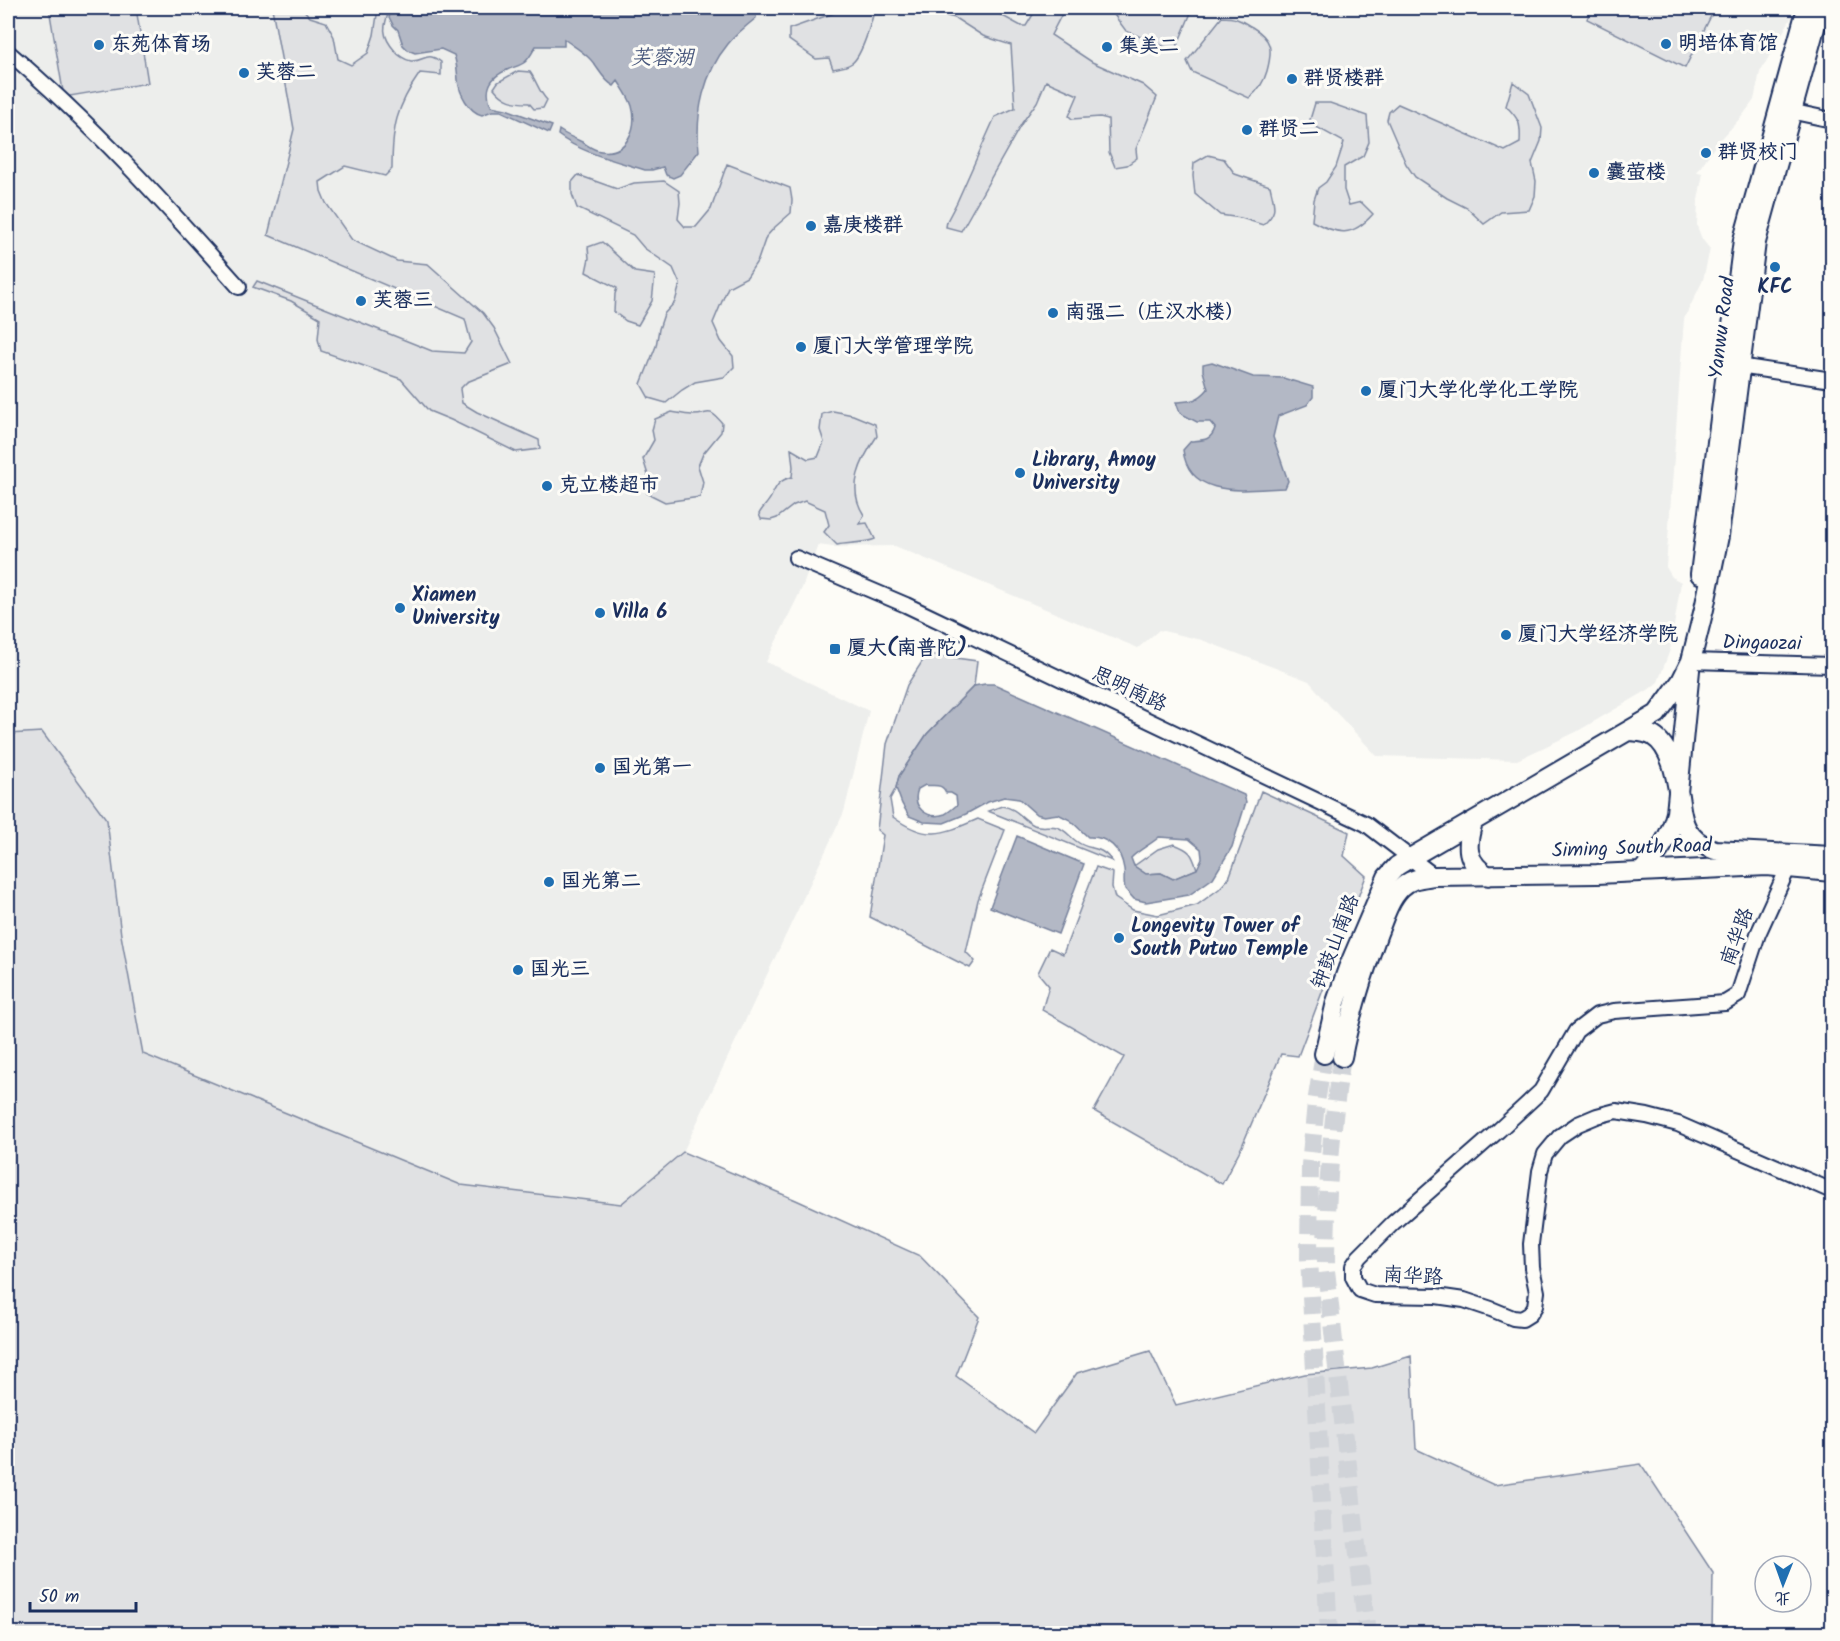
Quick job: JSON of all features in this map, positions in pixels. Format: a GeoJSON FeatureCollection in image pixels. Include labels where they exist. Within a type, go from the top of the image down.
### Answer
{"type":"FeatureCollection","features":[{"type":"Feature","properties":{"kind":"main road","name":"Yanwu Road"},"geometry":{"type":"LineString","coordinates":[[1786,110],[1804,18],[1811,8]]}},
{"type":"Feature","properties":{"kind":"main road","name":"Yanwu Road"},"geometry":{"type":"LineString","coordinates":[[1642,871],[1668,838],[1676,813],[1699,576],[1734,365],[1743,240],[1816,24],[1828,8]]}},
{"type":"Feature","properties":{"kind":"main road","name":"钟鼓山南路"},"geometry":{"type":"LineString","coordinates":[[1434,876],[1414,879],[1400,889],[1388,908],[1364,969],[1353,1007],[1333,1055],[1336,1002],[1347,968],[1387,877],[1397,866],[1410,858],[1657,714],[1681,681],[1690,662]]}},
{"type":"Feature","properties":{"kind":"main road"},"geometry":{"type":"LineString","coordinates":[[1631,731],[1644,732],[1656,737],[1666,751],[1678,791]]}},
{"type":"Feature","properties":{"kind":"main road","name":"Siming South Road"},"geometry":{"type":"LineString","coordinates":[[1678,791],[1686,827],[1702,845],[1716,850],[1833,856]]}},
{"type":"Feature","properties":{"kind":"main road"},"geometry":{"type":"LineString","coordinates":[[1473,822],[1468,838],[1469,854],[1477,867],[1488,876]]}},
{"type":"Feature","properties":{"kind":"main road","name":"Siming South Road"},"geometry":{"type":"LineString","coordinates":[[1434,876],[1597,874],[1767,866],[1833,872]]}},
{"type":"Feature","properties":{"kind":"street"},"geometry":{"type":"LineString","coordinates":[[8,52],[45,84],[143,180],[239,287]]}},
{"type":"Feature","properties":{"kind":"street"},"geometry":{"type":"LineString","coordinates":[[1786,110],[1833,120]]}},
{"type":"Feature","properties":{"kind":"street"},"geometry":{"type":"LineString","coordinates":[[1734,365],[1833,380]]}},
{"type":"Feature","properties":{"kind":"street","name":"思明南路"},"geometry":{"type":"LineString","coordinates":[[796,558],[906,605],[1366,824],[1434,876]]}},
{"type":"Feature","properties":{"kind":"street","name":"Dingaozai"},"geometry":{"type":"LineString","coordinates":[[1690,662],[1833,664]]}},
{"type":"Feature","properties":{"kind":"street","name":"南华路"},"geometry":{"type":"LineString","coordinates":[[1788,868],[1758,934],[1738,995],[1725,1003],[1614,1011],[1598,1015],[1576,1031],[1540,1091],[1500,1130],[1393,1222],[1359,1257],[1353,1266],[1353,1277],[1360,1290],[1375,1296],[1436,1296],[1464,1300],[1513,1318],[1522,1319],[1530,1314],[1535,1306],[1537,1292],[1532,1268],[1531,1244],[1540,1171],[1545,1154],[1560,1136],[1578,1124],[1597,1116],[1616,1112],[1647,1116],[1678,1124],[1832,1191]]}},
{"type":"Feature","properties":{"kind":"shaded area","name":"Xiamen University"},"geometry":{"type":"Polygon","coordinates":[[[8,8],[1797,8],[1760,72],[1754,100],[1715,146],[1697,172],[1703,173],[1698,200],[1697,226],[1702,239],[1710,249],[1703,280],[1684,319],[1666,567],[1672,577],[1681,582],[1670,650],[1658,682],[1576,732],[1517,760],[1377,756],[1309,681],[1202,640],[1159,630],[1138,648],[895,546],[833,547],[818,545],[802,588],[766,662],[869,711],[844,812],[683,1152],[621,1204],[461,1185],[143,1054],[121,935],[107,820],[42,732],[8,734],[8,8]]]}},
{"type":"Feature","properties":{"kind":"shaded area","name":"东苑体育场"},"geometry":{"type":"Polygon","coordinates":[[[49,8],[136,8],[148,83],[64,97],[49,8]]]}},
{"type":"Feature","properties":{"kind":"shaded area"},"geometry":{"type":"Polygon","coordinates":[[[272,8],[302,8],[310,17],[326,22],[334,37],[338,59],[351,65],[368,53],[374,35],[378,8],[390,8],[385,35],[396,53],[411,61],[432,57],[441,62],[441,75],[420,73],[406,97],[397,118],[392,169],[385,176],[345,166],[320,182],[321,191],[326,203],[352,240],[397,261],[428,264],[483,313],[494,328],[512,364],[467,382],[460,389],[462,403],[539,440],[540,449],[516,452],[429,411],[401,379],[321,351],[318,339],[320,318],[291,301],[253,287],[257,281],[432,351],[464,353],[471,342],[465,319],[268,235],[294,129],[272,8]]]}},
{"type":"Feature","properties":{"kind":"shaded area"},"geometry":{"type":"Polygon","coordinates":[[[839,8],[875,8],[856,59],[848,65],[833,69],[829,58],[816,59],[789,40],[789,29],[834,13],[839,8]]]}},
{"type":"Feature","properties":{"kind":"shaded area"},"geometry":{"type":"Polygon","coordinates":[[[924,8],[971,8],[999,14],[1021,26],[1026,26],[1037,8],[1071,8],[1064,10],[1051,35],[1092,62],[1143,85],[1157,97],[1136,149],[1137,158],[1127,165],[1115,167],[1109,152],[1108,119],[1100,117],[1072,119],[1069,116],[1078,95],[1046,81],[1037,102],[1022,123],[961,231],[946,227],[995,117],[1015,108],[1011,45],[983,36],[955,18],[924,8]]]}},
{"type":"Feature","properties":{"kind":"shaded area"},"geometry":{"type":"Polygon","coordinates":[[[1101,8],[1193,8],[1175,51],[1126,31],[1112,12],[1101,8]]]}},
{"type":"Feature","properties":{"kind":"shaded area","name":"明培体育馆"},"geometry":{"type":"Polygon","coordinates":[[[1592,8],[1715,8],[1685,68],[1587,19],[1592,8]]]}},
{"type":"Feature","properties":{"kind":"shaded area"},"geometry":{"type":"Polygon","coordinates":[[[1222,17],[1238,19],[1259,31],[1269,45],[1270,57],[1266,75],[1249,98],[1192,72],[1187,61],[1222,17]]]}},
{"type":"Feature","properties":{"kind":"shaded area"},"geometry":{"type":"Polygon","coordinates":[[[518,71],[530,72],[547,100],[543,108],[534,109],[529,103],[510,100],[494,88],[498,82],[518,71]]]}},
{"type":"Feature","properties":{"kind":"shaded area"},"geometry":{"type":"Polygon","coordinates":[[[1513,82],[1529,94],[1542,128],[1541,141],[1532,163],[1536,181],[1535,196],[1529,210],[1501,212],[1484,224],[1467,208],[1415,177],[1406,164],[1387,120],[1389,112],[1398,104],[1505,151],[1520,143],[1519,123],[1506,106],[1513,82]]]}},
{"type":"Feature","properties":{"kind":"shaded area"},"geometry":{"type":"Polygon","coordinates":[[[1315,103],[1330,103],[1367,116],[1369,142],[1363,156],[1344,167],[1344,190],[1349,205],[1361,202],[1373,214],[1358,227],[1344,232],[1312,221],[1318,188],[1326,182],[1336,167],[1344,142],[1309,123],[1315,103]]]}},
{"type":"Feature","properties":{"kind":"shaded area"},"geometry":{"type":"Polygon","coordinates":[[[1208,155],[1224,159],[1235,174],[1270,186],[1274,208],[1271,216],[1263,225],[1241,218],[1220,215],[1195,194],[1194,163],[1208,155]]]}},
{"type":"Feature","properties":{"kind":"shaded area"},"geometry":{"type":"Polygon","coordinates":[[[727,164],[790,188],[791,213],[766,237],[758,260],[747,277],[728,287],[713,323],[721,341],[733,356],[734,367],[724,377],[695,382],[666,403],[649,398],[641,384],[656,346],[664,314],[675,302],[680,284],[673,268],[644,248],[633,235],[577,208],[572,194],[572,182],[578,175],[617,189],[634,183],[664,181],[679,191],[678,219],[685,227],[696,227],[711,209],[727,164]]]}},
{"type":"Feature","properties":{"kind":"shaded area"},"geometry":{"type":"Polygon","coordinates":[[[602,242],[635,272],[655,275],[652,301],[638,325],[626,321],[614,312],[617,288],[586,272],[589,258],[588,247],[602,242]]]}},
{"type":"Feature","properties":{"kind":"shaded area"},"geometry":{"type":"Polygon","coordinates":[[[833,411],[853,415],[875,424],[877,436],[861,464],[856,484],[856,495],[864,515],[859,524],[867,523],[875,539],[872,540],[837,545],[824,532],[829,525],[825,510],[805,501],[794,505],[771,520],[761,519],[759,514],[778,484],[792,477],[791,449],[808,459],[818,457],[824,442],[820,430],[822,414],[833,411]]]}},
{"type":"Feature","properties":{"kind":"shaded area"},"geometry":{"type":"Polygon","coordinates":[[[672,412],[692,415],[710,413],[722,423],[721,432],[703,454],[698,466],[703,482],[700,497],[665,502],[647,493],[648,475],[643,459],[654,440],[652,430],[655,419],[672,412]]]}},
{"type":"Feature","properties":{"kind":"shaded area"},"geometry":{"type":"Polygon","coordinates":[[[927,654],[977,661],[974,686],[927,734],[899,776],[890,799],[893,817],[905,825],[926,833],[945,832],[978,819],[1005,830],[978,900],[966,952],[975,961],[970,968],[870,917],[883,835],[877,830],[887,744],[907,685],[927,654]]]}},
{"type":"Feature","properties":{"kind":"shaded area"},"geometry":{"type":"Polygon","coordinates":[[[42,732],[107,820],[121,935],[143,1054],[461,1185],[621,1204],[683,1152],[796,1200],[920,1256],[979,1317],[956,1376],[1034,1433],[1077,1373],[1150,1351],[1176,1405],[1305,1374],[1372,1368],[1411,1356],[1416,1449],[1494,1485],[1641,1464],[1713,1573],[1712,1633],[8,1633],[8,734],[42,732]]]}},
{"type":"Feature","properties":{"kind":"shaded area"},"geometry":{"type":"Polygon","coordinates":[[[1261,791],[1349,832],[1344,856],[1366,876],[1298,1056],[1281,1054],[1242,1146],[1222,1184],[1094,1111],[1124,1057],[1042,1010],[1049,986],[1038,973],[1050,948],[1063,954],[1096,867],[1113,873],[1112,887],[1115,898],[1133,910],[1158,915],[1197,905],[1219,889],[1229,878],[1261,791]]]}},
{"type":"Feature","properties":{"kind":"shaded area"},"geometry":{"type":"Polygon","coordinates":[[[1002,806],[1016,811],[1034,825],[1060,828],[1081,844],[1107,855],[1112,861],[988,811],[1002,806]]]}},
{"type":"Feature","properties":{"kind":"shaded area"},"geometry":{"type":"Polygon","coordinates":[[[1174,844],[1190,853],[1197,869],[1173,879],[1161,873],[1146,874],[1134,866],[1158,849],[1174,844]]]}},
{"type":"Feature","properties":{"kind":"water","name":"芙蓉湖"},"geometry":{"type":"Polygon","coordinates":[[[392,8],[756,8],[756,18],[731,40],[713,68],[700,108],[699,151],[680,175],[673,178],[666,175],[663,167],[645,170],[588,152],[558,135],[559,130],[595,149],[610,151],[618,149],[629,138],[633,123],[632,106],[618,81],[614,86],[610,83],[588,57],[564,39],[564,46],[536,46],[521,65],[496,76],[490,84],[488,94],[491,106],[506,109],[552,126],[549,133],[501,111],[492,111],[482,115],[473,110],[460,91],[454,55],[441,49],[415,53],[408,50],[403,45],[398,30],[389,17],[392,8]]]}},
{"type":"Feature","properties":{"kind":"water"},"geometry":{"type":"Polygon","coordinates":[[[1212,362],[1253,377],[1283,378],[1313,387],[1313,397],[1307,405],[1278,416],[1273,437],[1288,481],[1285,488],[1238,490],[1208,485],[1196,478],[1188,466],[1183,450],[1191,441],[1209,438],[1215,428],[1210,422],[1197,422],[1180,413],[1176,402],[1194,400],[1208,389],[1203,364],[1212,362]]]}},
{"type":"Feature","properties":{"kind":"water"},"geometry":{"type":"Polygon","coordinates":[[[994,684],[1244,795],[1246,802],[1232,847],[1213,878],[1189,895],[1146,902],[1134,899],[1125,889],[1120,855],[1112,845],[1102,839],[1088,837],[1070,820],[1058,814],[1044,816],[1036,814],[1019,799],[1004,797],[988,802],[944,823],[924,822],[909,816],[896,788],[899,776],[927,734],[974,686],[994,684]],[[925,785],[918,789],[916,795],[922,810],[932,815],[945,814],[957,805],[956,796],[946,793],[942,787],[925,785]],[[1159,837],[1131,858],[1134,866],[1146,874],[1161,873],[1173,879],[1197,869],[1202,858],[1201,849],[1189,839],[1159,837]]]}},
{"type":"Feature","properties":{"kind":"water"},"geometry":{"type":"Polygon","coordinates":[[[1017,836],[1084,864],[1058,934],[990,907],[1017,836]]]}},
{"type":"Feature","properties":{"kind":"tunnel"},"geometry":{"type":"LineString","coordinates":[[1324,1054],[1316,1103],[1310,1165],[1309,1258],[1329,1634]]}},
{"type":"Feature","properties":{"kind":"tunnel"},"geometry":{"type":"LineString","coordinates":[[1342,1057],[1330,1163],[1326,1270],[1367,1634]]}},
{"type":"Feature","properties":{"kind":"place","name":"明培体育馆"},"geometry":{"type":"Point","coordinates":[1666,44]}},
{"type":"Feature","properties":{"kind":"place","name":"东苑体育场"},"geometry":{"type":"Point","coordinates":[99,45]}},
{"type":"Feature","properties":{"kind":"place","name":"集美二"},"geometry":{"type":"Point","coordinates":[1107,47]}},
{"type":"Feature","properties":{"kind":"place","name":"芙蓉二"},"geometry":{"type":"Point","coordinates":[244,73]}},
{"type":"Feature","properties":{"kind":"place","name":"群贤楼群"},"geometry":{"type":"Point","coordinates":[1292,79]}},
{"type":"Feature","properties":{"kind":"place","name":"群贤二"},"geometry":{"type":"Point","coordinates":[1247,130]}},
{"type":"Feature","properties":{"kind":"place","name":"群贤校门"},"geometry":{"type":"Point","coordinates":[1706,153]}},
{"type":"Feature","properties":{"kind":"place","name":"囊萤楼"},"geometry":{"type":"Point","coordinates":[1594,173]}},
{"type":"Feature","properties":{"kind":"place","name":"嘉庚楼群"},"geometry":{"type":"Point","coordinates":[811,226]}},
{"type":"Feature","properties":{"kind":"place","name":"KFC"},"geometry":{"type":"Point","coordinates":[1775,267]}},
{"type":"Feature","properties":{"kind":"place","name":"芙蓉三"},"geometry":{"type":"Point","coordinates":[361,301]}},
{"type":"Feature","properties":{"kind":"place","name":"南强二（庄汉水楼）"},"geometry":{"type":"Point","coordinates":[1053,313]}},
{"type":"Feature","properties":{"kind":"place","name":"厦门大学管理学院"},"geometry":{"type":"Point","coordinates":[801,347]}},
{"type":"Feature","properties":{"kind":"place","name":"厦门大学化学化工学院"},"geometry":{"type":"Point","coordinates":[1366,391]}},
{"type":"Feature","properties":{"kind":"place","name":"Library, Amoy University"},"geometry":{"type":"Point","coordinates":[1020,473]}},
{"type":"Feature","properties":{"kind":"place","name":"克立楼超市"},"geometry":{"type":"Point","coordinates":[547,486]}},
{"type":"Feature","properties":{"kind":"place","name":"Xiamen University"},"geometry":{"type":"Point","coordinates":[400,608]}},
{"type":"Feature","properties":{"kind":"place","name":"Villa 6"},"geometry":{"type":"Point","coordinates":[600,613]}},
{"type":"Feature","properties":{"kind":"place","name":"厦门大学经济学院"},"geometry":{"type":"Point","coordinates":[1506,635]}},
{"type":"Feature","properties":{"kind":"place","name":"厦大(南普陀)"},"geometry":{"type":"Point","coordinates":[835,649]}},
{"type":"Feature","properties":{"kind":"place","name":"国光第一"},"geometry":{"type":"Point","coordinates":[600,768]}},
{"type":"Feature","properties":{"kind":"place","name":"国光第二"},"geometry":{"type":"Point","coordinates":[549,882]}},
{"type":"Feature","properties":{"kind":"place","name":"Longevity Tower of South Putuo Temple"},"geometry":{"type":"Point","coordinates":[1119,938]}},
{"type":"Feature","properties":{"kind":"place","name":"国光三"},"geometry":{"type":"Point","coordinates":[518,970]}}]}
